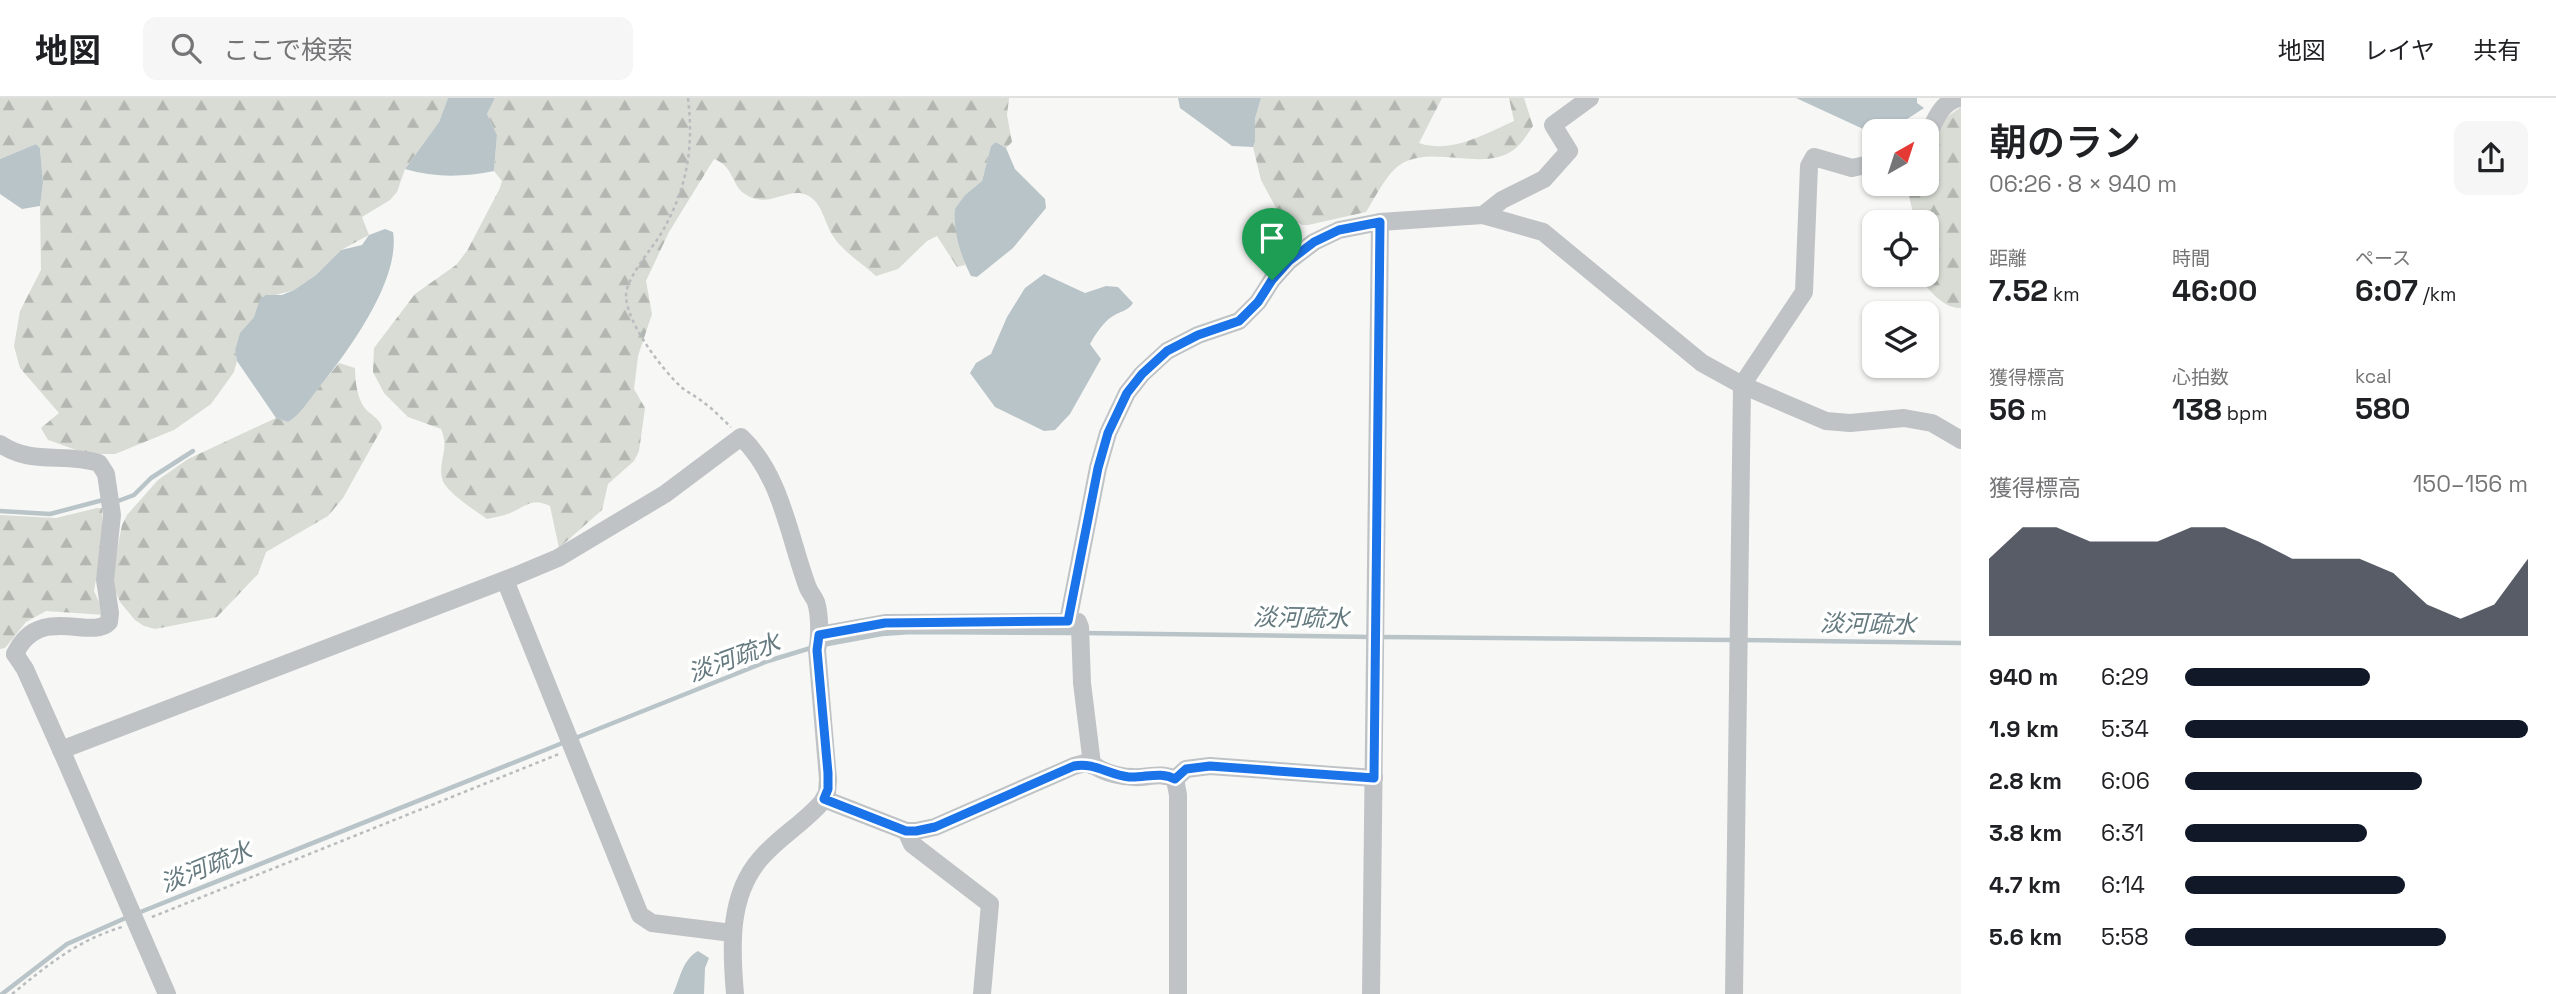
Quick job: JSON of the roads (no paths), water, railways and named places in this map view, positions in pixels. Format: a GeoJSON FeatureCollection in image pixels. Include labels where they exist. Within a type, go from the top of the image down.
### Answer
{"type":"FeatureCollection","features":[{"type":"Feature","properties":{"kind":"street"},"geometry":{"type":"LineString","coordinates":[[1483,215],[1502,200],[1544,179],[1569,151],[1553,125],[1590,98]]}},
{"type":"Feature","properties":{"kind":"street"},"geometry":{"type":"LineString","coordinates":[[1936,119],[1950,100],[1959,98]]}},
{"type":"Feature","properties":{"kind":"street"},"geometry":{"type":"LineString","coordinates":[[1734,994],[1742,385],[1804,292],[1809,166],[1814,157],[1852,167],[1862,165]]}},
{"type":"Feature","properties":{"kind":"street"},"geometry":{"type":"LineString","coordinates":[[1094,766],[1076,629],[1098,468],[1108,433],[1127,393],[1142,374],[1167,351],[1198,335],[1239,321],[1258,302],[1272,280],[1289,261],[1314,242],[1339,230],[1380,222],[1483,215],[1543,232],[1702,363],[1742,385],[1826,421],[1850,423],[1904,418],[1932,423],[1961,440]]}},
{"type":"Feature","properties":{"kind":"street"},"geometry":{"type":"LineString","coordinates":[[1371,994],[1380,222]]}},
{"type":"Feature","properties":{"kind":"street"},"geometry":{"type":"LineString","coordinates":[[61,750],[558,558],[665,494],[741,437],[763,464],[781,504],[808,587],[816,602],[828,789],[824,799],[760,858],[743,887],[732,933],[735,994]]}},
{"type":"Feature","properties":{"kind":"street"},"geometry":{"type":"LineString","coordinates":[[0,444],[12,452],[33,458],[65,457],[99,463],[106,474],[112,515],[104,580],[109,622],[103,628],[68,626],[42,629],[25,638],[7,655],[25,668],[167,994]]}},
{"type":"Feature","properties":{"kind":"street"},"geometry":{"type":"LineString","coordinates":[[505,580],[643,918],[652,923],[732,933]]}},
{"type":"Feature","properties":{"kind":"street"},"geometry":{"type":"LineString","coordinates":[[818,643],[885,623],[1076,629]]}},
{"type":"Feature","properties":{"kind":"street"},"geometry":{"type":"LineString","coordinates":[[824,799],[906,831],[916,831],[935,827],[1074,766],[1085,764],[1122,775],[1160,775],[1175,779]]}},
{"type":"Feature","properties":{"kind":"street"},"geometry":{"type":"LineString","coordinates":[[1175,779],[1186,769],[1210,766],[1374,778]]}},
{"type":"Feature","properties":{"kind":"street"},"geometry":{"type":"LineString","coordinates":[[1175,779],[1178,795],[1178,994]]}},
{"type":"Feature","properties":{"kind":"street"},"geometry":{"type":"LineString","coordinates":[[906,831],[912,845],[990,904],[982,994]]}},
{"type":"Feature","properties":{"kind":"waterway"},"geometry":{"type":"LineString","coordinates":[[118,501],[134,495],[151,478],[193,451]]}},
{"type":"Feature","properties":{"kind":"waterway"},"geometry":{"type":"LineString","coordinates":[[0,511],[50,514],[103,500]]}},
{"type":"Feature","properties":{"kind":"waterway","name":"淡河疏水"},"geometry":{"type":"LineString","coordinates":[[822,645],[882,634],[911,632],[1075,633]]}},
{"type":"Feature","properties":{"kind":"waterway","name":"淡河疏水"},"geometry":{"type":"LineString","coordinates":[[1083,633],[1372,637]]}},
{"type":"Feature","properties":{"kind":"waterway","name":"淡河疏水"},"geometry":{"type":"LineString","coordinates":[[1381,637],[1733,640]]}},
{"type":"Feature","properties":{"kind":"waterway","name":"淡河疏水"},"geometry":{"type":"LineString","coordinates":[[1741,640],[1961,643]]}},
{"type":"Feature","properties":{"kind":"waterway","name":"淡河疏水"},"geometry":{"type":"LineString","coordinates":[[573,739],[768,661],[814,647]]}},
{"type":"Feature","properties":{"kind":"waterway","name":"淡河疏水"},"geometry":{"type":"LineString","coordinates":[[138,913],[565,742]]}},
{"type":"Feature","properties":{"kind":"waterway","name":"淡河疏水"},"geometry":{"type":"LineString","coordinates":[[2,994],[67,944],[130,916]]}}]}
